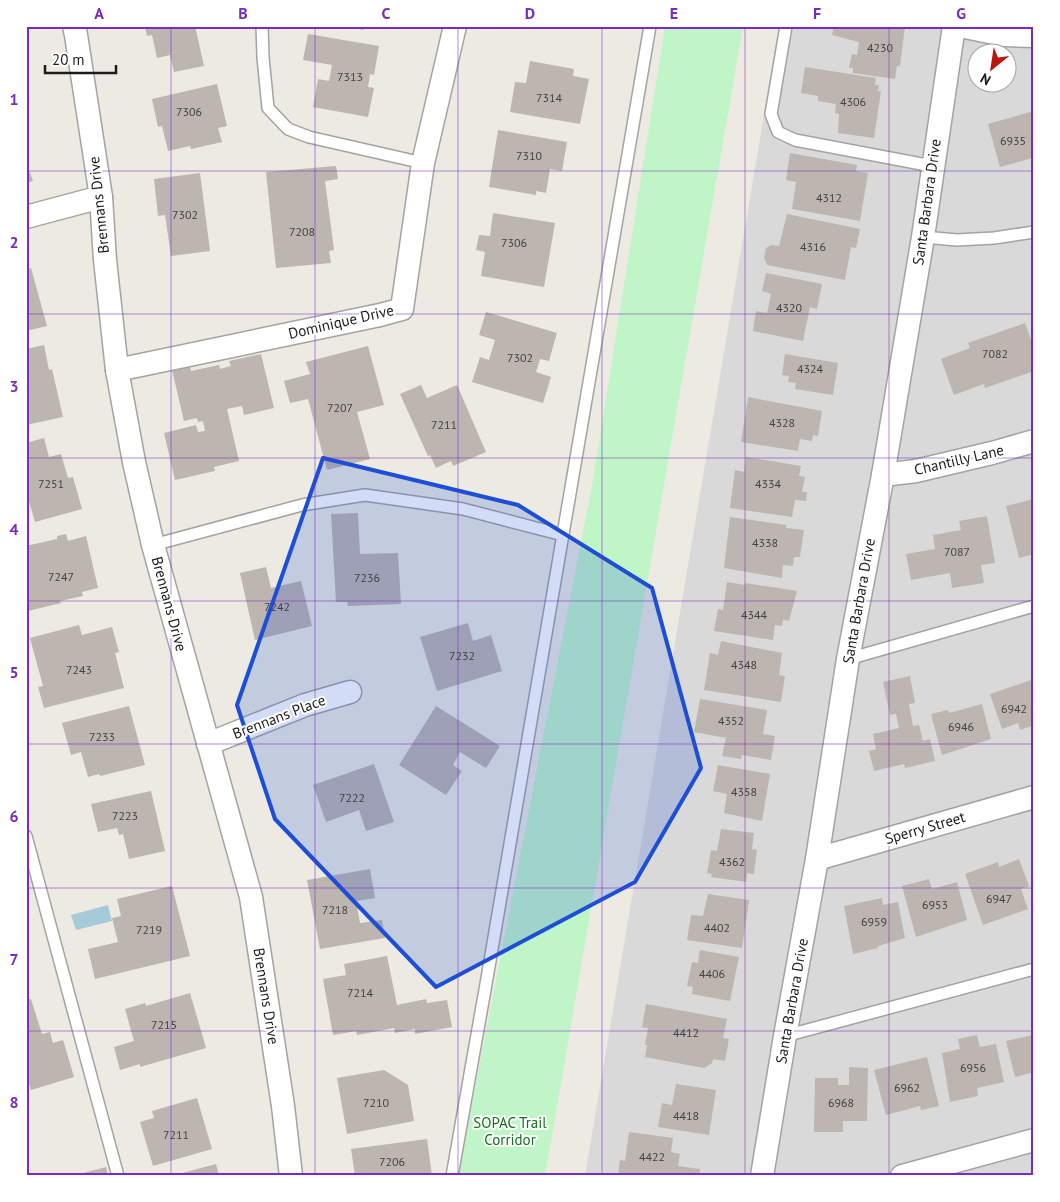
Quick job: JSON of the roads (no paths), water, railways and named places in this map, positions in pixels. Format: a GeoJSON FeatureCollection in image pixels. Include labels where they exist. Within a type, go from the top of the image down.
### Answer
{"type":"FeatureCollection","features":[{"type":"Feature","properties":{"kind":"street","name":"Brennans Drive"},"geometry":{"type":"LineString","coordinates":[[74,26],[101,197],[105,260],[117,370],[134,462],[153,545],[251,897],[283,1106],[291,1176]]}},
{"type":"Feature","properties":{"kind":"street","name":"Dominique Drive"},"geometry":{"type":"LineString","coordinates":[[117,370],[380,315],[402,308],[422,163],[455,26]]}},
{"type":"Feature","properties":{"kind":"street","name":"Santa Barbara Drive"},"geometry":{"type":"LineString","coordinates":[[762,1176],[817,859],[848,659],[883,475],[923,237],[954,26]]}},
{"type":"Feature","properties":{"kind":"street"},"geometry":{"type":"LineString","coordinates":[[960,26],[1004,35],[1034,36]]}},
{"type":"Feature","properties":{"kind":"street"},"geometry":{"type":"LineString","coordinates":[[26,217],[101,197]]}},
{"type":"Feature","properties":{"kind":"street","name":"Chantilly Lane"},"geometry":{"type":"LineString","coordinates":[[883,475],[916,471],[1034,441]]}},
{"type":"Feature","properties":{"kind":"street","name":"Brennans Place"},"geometry":{"type":"LineString","coordinates":[[208,744],[306,705],[350,692]]}},
{"type":"Feature","properties":{"kind":"street","name":"Sperry Street"},"geometry":{"type":"LineString","coordinates":[[817,859],[1034,797]]}},
{"type":"Feature","properties":{"kind":"street"},"geometry":{"type":"LineString","coordinates":[[902,1176],[1034,1140]]}},
{"type":"Feature","properties":{"kind":"lane"},"geometry":{"type":"LineString","coordinates":[[262,26],[268,108],[288,129],[309,138],[422,163]]}},
{"type":"Feature","properties":{"kind":"lane"},"geometry":{"type":"LineString","coordinates":[[452,1176],[650,26]]}},
{"type":"Feature","properties":{"kind":"lane"},"geometry":{"type":"LineString","coordinates":[[786,26],[771,114],[778,132],[795,140],[932,166]]}},
{"type":"Feature","properties":{"kind":"lane"},"geometry":{"type":"LineString","coordinates":[[923,237],[966,240],[1034,232]]}},
{"type":"Feature","properties":{"kind":"lane"},"geometry":{"type":"LineString","coordinates":[[153,545],[302,505],[365,495],[464,509],[563,534]]}},
{"type":"Feature","properties":{"kind":"lane"},"geometry":{"type":"LineString","coordinates":[[848,659],[1034,606]]}},
{"type":"Feature","properties":{"kind":"lane"},"geometry":{"type":"LineString","coordinates":[[26,836],[118,1176]]}},
{"type":"Feature","properties":{"kind":"lane"},"geometry":{"type":"LineString","coordinates":[[785,1036],[1034,969]]}},
{"type":"Feature","properties":{"kind":"water"},"geometry":{"type":"Polygon","coordinates":[[[108,905],[112,921],[76,930],[71,915],[108,905]]]}},
{"type":"Feature","properties":{"kind":"park label","name":"SOPAC Trail Corridor"},"geometry":{"type":"Point","coordinates":[510,1132]}}]}
